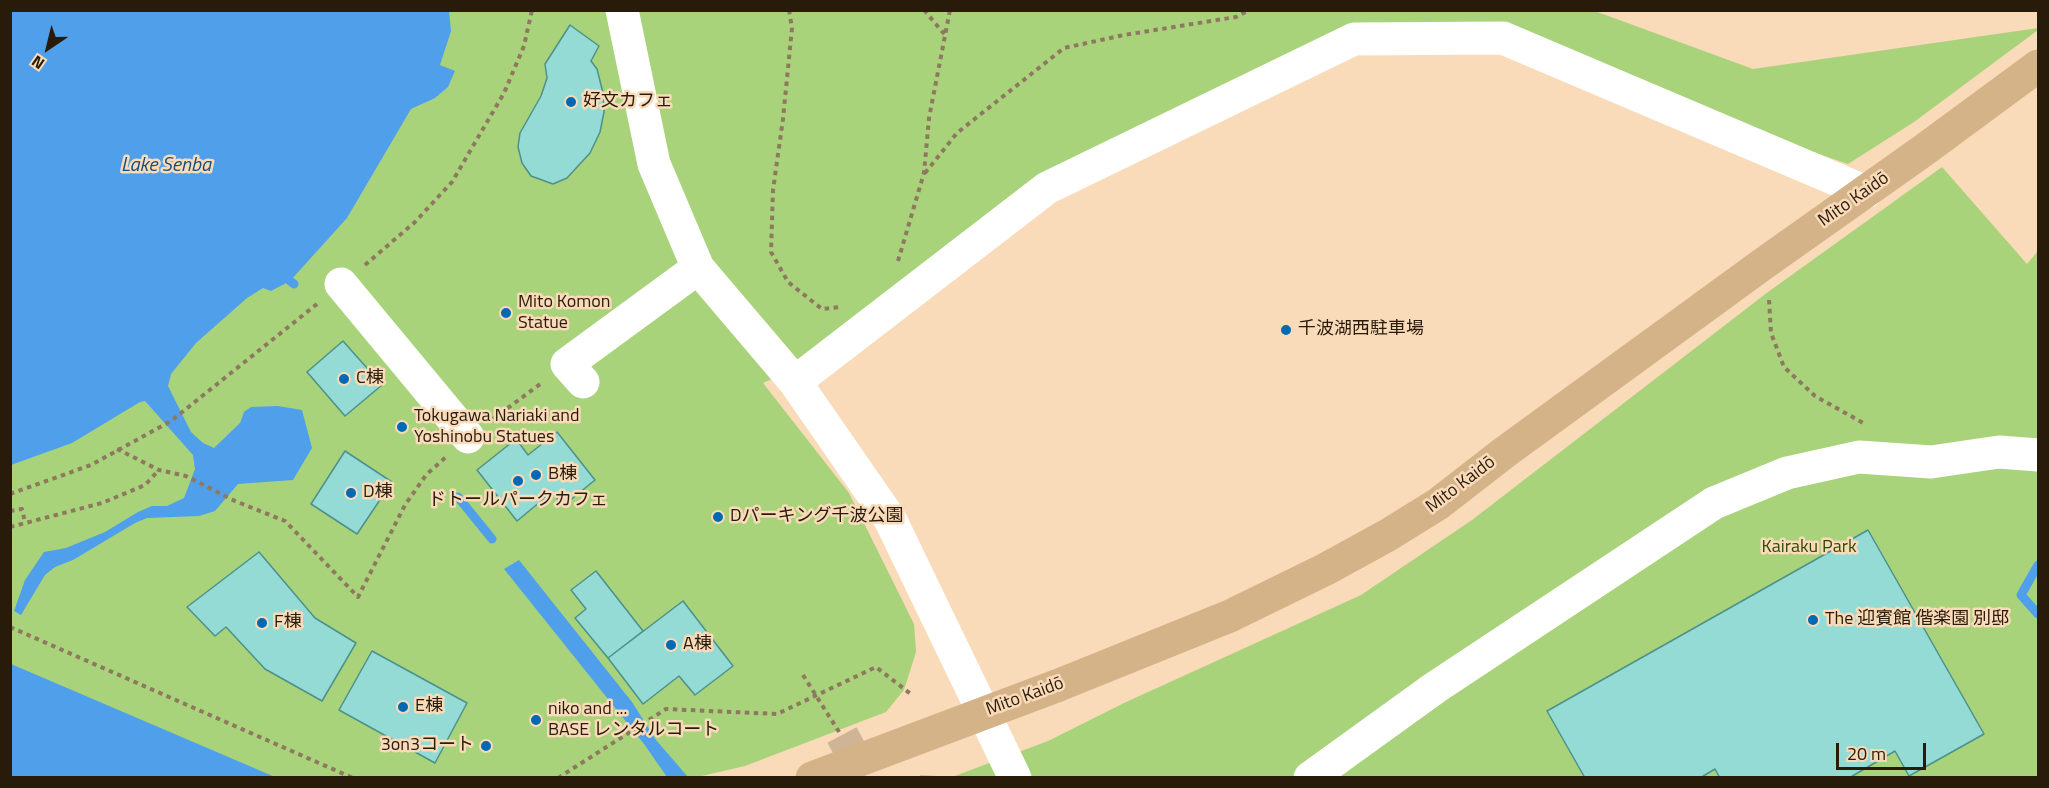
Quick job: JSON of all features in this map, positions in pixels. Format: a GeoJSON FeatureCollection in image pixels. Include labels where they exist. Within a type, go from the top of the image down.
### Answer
{"type":"FeatureCollection","features":[{"type":"Feature","properties":{"kind":"main road","name":"Mito Kaidō"},"geometry":{"type":"LineString","coordinates":[[812,777],[1059,685],[1230,616],[1326,569],[1388,535],[1438,504],[1505,452],[2038,66]]}},
{"type":"Feature","properties":{"kind":"street"},"geometry":{"type":"LineString","coordinates":[[622,10],[654,164],[698,268],[795,382],[890,519],[1015,777]]}},
{"type":"Feature","properties":{"kind":"street"},"geometry":{"type":"LineString","coordinates":[[795,382],[1047,188],[1354,39],[1503,38],[1866,192]]}},
{"type":"Feature","properties":{"kind":"street"},"geometry":{"type":"LineString","coordinates":[[575,373],[698,268]]}},
{"type":"Feature","properties":{"kind":"street"},"geometry":{"type":"LineString","coordinates":[[341,284],[468,437]]}},
{"type":"Feature","properties":{"kind":"street"},"geometry":{"type":"LineString","coordinates":[[1310,777],[1436,687],[1714,503],[1787,473],[1858,457],[1931,462],[1999,452],[2038,455]]}},
{"type":"Feature","properties":{"kind":"path"},"geometry":{"type":"LineString","coordinates":[[789,10],[792,28],[773,190],[771,252],[788,282],[822,309],[844,307]]}},
{"type":"Feature","properties":{"kind":"path"},"geometry":{"type":"LineString","coordinates":[[924,10],[946,36]]}},
{"type":"Feature","properties":{"kind":"path"},"geometry":{"type":"LineString","coordinates":[[897,263],[924,173],[928,118],[950,10]]}},
{"type":"Feature","properties":{"kind":"path"},"geometry":{"type":"LineString","coordinates":[[924,173],[957,133],[1064,48],[1124,35],[1213,22],[1236,17],[1249,10]]}},
{"type":"Feature","properties":{"kind":"path"},"geometry":{"type":"LineString","coordinates":[[1763,264],[1771,333],[1784,367],[1815,396],[1870,428]]}},
{"type":"Feature","properties":{"kind":"path"},"geometry":{"type":"LineString","coordinates":[[10,494],[91,465],[117,449],[159,470],[186,476],[235,501],[285,521],[358,597],[405,505],[426,475],[468,437],[575,373]]}},
{"type":"Feature","properties":{"kind":"path"},"geometry":{"type":"LineString","coordinates":[[10,526],[102,503],[145,485],[159,470]]}},
{"type":"Feature","properties":{"kind":"path"},"geometry":{"type":"LineString","coordinates":[[10,511],[22,509],[25,522]]}},
{"type":"Feature","properties":{"kind":"path"},"geometry":{"type":"LineString","coordinates":[[10,627],[353,777]]}},
{"type":"Feature","properties":{"kind":"path"},"geometry":{"type":"LineString","coordinates":[[558,777],[666,709],[777,714],[876,667],[912,695]]}},
{"type":"Feature","properties":{"kind":"path"},"geometry":{"type":"LineString","coordinates":[[803,675],[842,735]]}},
{"type":"Feature","properties":{"kind":"green space"},"geometry":{"type":"Polygon","coordinates":[[[1592,10],[1753,69],[2038,28],[2038,30],[1914,122],[1848,164],[1596,77],[1503,38],[1354,39],[1047,188],[804,365],[763,383],[849,493],[914,624],[916,652],[904,690],[886,712],[745,766],[693,778],[11,778],[10,11],[1592,10]]]}},
{"type":"Feature","properties":{"kind":"green space","name":"Kairaku Park"},"geometry":{"type":"Polygon","coordinates":[[[1942,167],[2027,264],[2038,251],[2038,777],[916,778],[921,775],[952,777],[1048,741],[1124,703],[1361,595],[1472,520],[1768,292],[1942,167]]]}},
{"type":"Feature","properties":{"kind":"water","name":"Lake Senba"},"geometry":{"type":"Polygon","coordinates":[[[11,10],[449,11],[451,31],[440,65],[455,71],[448,87],[435,98],[411,109],[347,218],[290,281],[271,291],[263,288],[247,298],[196,343],[171,374],[168,386],[191,432],[203,443],[214,448],[240,423],[244,412],[251,407],[278,406],[302,410],[312,448],[293,480],[238,484],[215,511],[199,516],[147,518],[135,523],[73,560],[55,567],[45,575],[21,615],[14,611],[25,580],[44,552],[66,548],[105,532],[152,506],[167,506],[184,498],[195,469],[193,455],[145,401],[72,443],[11,465],[11,10]]]}},
{"type":"Feature","properties":{"kind":"water"},"geometry":{"type":"Polygon","coordinates":[[[519,560],[632,702],[656,740],[688,777],[667,777],[644,744],[504,569],[519,560]]]}},
{"type":"Feature","properties":{"kind":"water"},"geometry":{"type":"Polygon","coordinates":[[[11,664],[233,759],[275,777],[11,777],[11,664]]]}},
{"type":"Feature","properties":{"kind":"building","name":"好文カフェ"},"geometry":{"type":"Polygon","coordinates":[[[570,25],[599,46],[591,61],[597,69],[603,93],[604,112],[600,132],[590,153],[567,178],[553,184],[531,176],[522,163],[518,147],[520,133],[541,96],[547,78],[545,64],[570,25]]]}},
{"type":"Feature","properties":{"kind":"building","name":"C棟"},"geometry":{"type":"Polygon","coordinates":[[[343,341],[382,385],[345,416],[307,372],[343,341]]]}},
{"type":"Feature","properties":{"kind":"building","name":"B棟"},"geometry":{"type":"Polygon","coordinates":[[[557,432],[595,480],[563,506],[552,492],[517,521],[477,470],[516,439],[528,455],[557,432]]]}},
{"type":"Feature","properties":{"kind":"building","name":"D棟"},"geometry":{"type":"Polygon","coordinates":[[[345,451],[392,482],[357,534],[311,504],[345,451]]]}},
{"type":"Feature","properties":{"kind":"building","name":"The 迎賓館 偕楽園 別邸"},"geometry":{"type":"Polygon","coordinates":[[[1868,530],[1984,734],[1909,776],[1895,751],[1849,778],[1720,778],[1715,769],[1700,778],[1585,778],[1547,711],[1868,530]]]}},
{"type":"Feature","properties":{"kind":"building","name":"F棟"},"geometry":{"type":"Polygon","coordinates":[[[259,552],[315,618],[356,643],[322,701],[265,669],[226,627],[215,636],[187,607],[259,552]]]}},
{"type":"Feature","properties":{"kind":"building"},"geometry":{"type":"Polygon","coordinates":[[[596,571],[643,631],[608,658],[575,618],[586,609],[571,590],[596,571]]]}},
{"type":"Feature","properties":{"kind":"building","name":"A棟"},"geometry":{"type":"Polygon","coordinates":[[[683,601],[733,666],[695,695],[679,676],[643,704],[608,658],[683,601]]]}},
{"type":"Feature","properties":{"kind":"building","name":"E棟"},"geometry":{"type":"Polygon","coordinates":[[[372,651],[467,703],[435,763],[339,710],[372,651]]]}},
{"type":"Feature","properties":{"kind":"waterway"},"geometry":{"type":"LineString","coordinates":[[290,281],[294,284]]}},
{"type":"Feature","properties":{"kind":"waterway"},"geometry":{"type":"LineString","coordinates":[[458,497],[492,539]]}},
{"type":"Feature","properties":{"kind":"waterway"},"geometry":{"type":"LineString","coordinates":[[2038,565],[2021,595],[2038,614]]}},
{"type":"Feature","properties":{"kind":"tunnel"},"geometry":{"type":"LineString","coordinates":[[842,735],[865,778]]}},
{"type":"Feature","properties":{"kind":"place","name":"好文カフェ"},"geometry":{"type":"Point","coordinates":[571,102]}},
{"type":"Feature","properties":{"kind":"place","name":"Mito Komon Statue"},"geometry":{"type":"Point","coordinates":[506,313]}},
{"type":"Feature","properties":{"kind":"place","name":"千波湖西駐車場"},"geometry":{"type":"Point","coordinates":[1286,330]}},
{"type":"Feature","properties":{"kind":"place","name":"C棟"},"geometry":{"type":"Point","coordinates":[344,379]}},
{"type":"Feature","properties":{"kind":"place","name":"Tokugawa Nariaki and Yoshinobu Statues"},"geometry":{"type":"Point","coordinates":[402,427]}},
{"type":"Feature","properties":{"kind":"place","name":"B棟"},"geometry":{"type":"Point","coordinates":[536,475]}},
{"type":"Feature","properties":{"kind":"place","name":"ドトールパークカフェ"},"geometry":{"type":"Point","coordinates":[518,481]}},
{"type":"Feature","properties":{"kind":"place","name":"D棟"},"geometry":{"type":"Point","coordinates":[351,493]}},
{"type":"Feature","properties":{"kind":"place","name":"Dパーキング千波公園"},"geometry":{"type":"Point","coordinates":[718,517]}},
{"type":"Feature","properties":{"kind":"place","name":"The 迎賓館 偕楽園 別邸"},"geometry":{"type":"Point","coordinates":[1813,620]}},
{"type":"Feature","properties":{"kind":"place","name":"F棟"},"geometry":{"type":"Point","coordinates":[262,623]}},
{"type":"Feature","properties":{"kind":"place","name":"A棟"},"geometry":{"type":"Point","coordinates":[671,645]}},
{"type":"Feature","properties":{"kind":"place","name":"E棟"},"geometry":{"type":"Point","coordinates":[403,707]}},
{"type":"Feature","properties":{"kind":"place","name":"niko and ... BASE レンタルコート"},"geometry":{"type":"Point","coordinates":[536,720]}},
{"type":"Feature","properties":{"kind":"place","name":"3on3コート"},"geometry":{"type":"Point","coordinates":[486,746]}}]}
